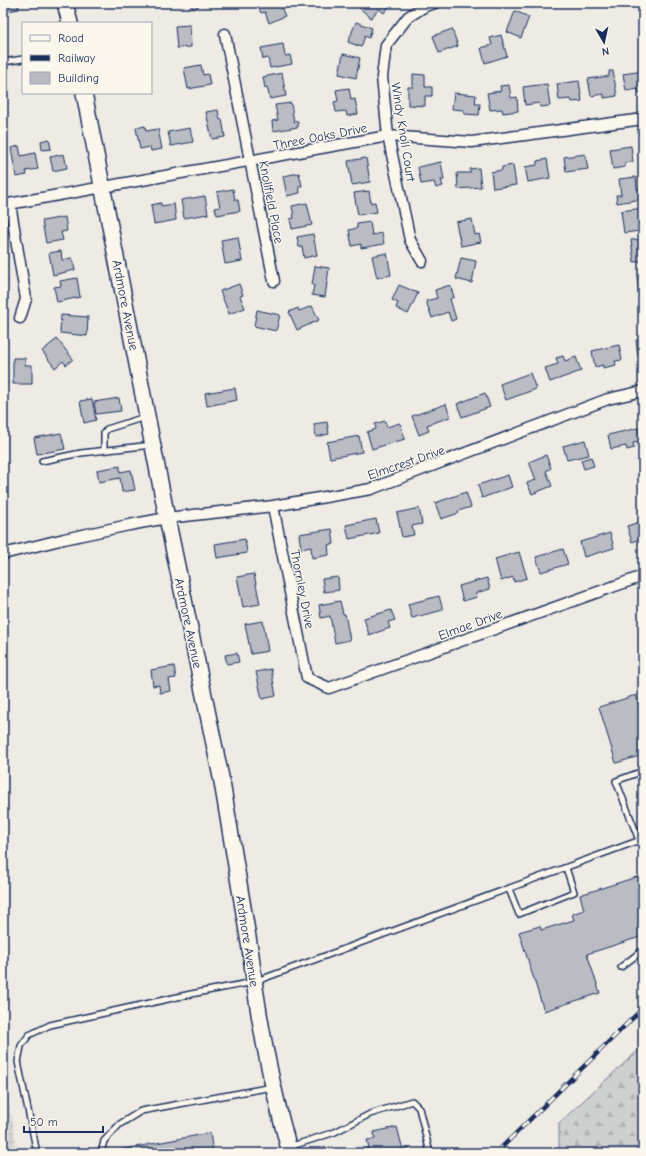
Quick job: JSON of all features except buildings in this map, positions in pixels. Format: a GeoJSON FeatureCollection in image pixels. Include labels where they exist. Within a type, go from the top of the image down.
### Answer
{"type":"FeatureCollection","features":[{"type":"Feature","properties":{"kind":"main road"},"geometry":{"type":"LineString","coordinates":[[66,3],[70,22]]}},
{"type":"Feature","properties":{"kind":"main road","name":"Ardmore Avenue"},"geometry":{"type":"LineString","coordinates":[[84,94],[167,518],[222,782],[251,954],[254,982],[273,1087],[289,1150]]}},
{"type":"Feature","properties":{"kind":"street","name":"Windy Knoll Court"},"geometry":{"type":"LineString","coordinates":[[422,261],[410,240],[388,136],[382,77],[386,45],[408,17],[425,6],[435,3]]}},
{"type":"Feature","properties":{"kind":"street","name":"Knollfield Place"},"geometry":{"type":"LineString","coordinates":[[225,34],[274,281]]}},
{"type":"Feature","properties":{"kind":"street","name":"Three Oaks Drive"},"geometry":{"type":"LineString","coordinates":[[6,205],[251,162],[388,136],[472,142],[643,119]]}},
{"type":"Feature","properties":{"kind":"street"},"geometry":{"type":"LineString","coordinates":[[6,205],[26,299],[20,318]]}},
{"type":"Feature","properties":{"kind":"street","name":"Elmcrest Drive"},"geometry":{"type":"LineString","coordinates":[[3,554],[78,536],[167,518],[273,506],[371,489],[608,399],[643,391]]}},
{"type":"Feature","properties":{"kind":"street","name":"Thornley Drive"},"geometry":{"type":"LineString","coordinates":[[273,506],[307,678]]}},
{"type":"Feature","properties":{"kind":"street","name":"Elmae Drive"},"geometry":{"type":"LineString","coordinates":[[307,678],[329,688],[643,576]]}},
{"type":"Feature","properties":{"kind":"lane"},"geometry":{"type":"LineString","coordinates":[[3,62],[22,59]]}},
{"type":"Feature","properties":{"kind":"lane"},"geometry":{"type":"LineString","coordinates":[[104,450],[104,433],[107,429],[148,416]]}},
{"type":"Feature","properties":{"kind":"lane"},"geometry":{"type":"LineString","coordinates":[[42,461],[80,453],[153,445]]}},
{"type":"Feature","properties":{"kind":"lane"},"geometry":{"type":"LineString","coordinates":[[37,1153],[18,1062],[21,1046],[29,1035],[50,1025],[190,994],[254,982],[641,840],[616,781],[643,771]]}},
{"type":"Feature","properties":{"kind":"lane"},"geometry":{"type":"LineString","coordinates":[[508,889],[519,914],[574,892],[566,868]]}},
{"type":"Feature","properties":{"kind":"lane"},"geometry":{"type":"LineString","coordinates":[[621,967],[643,950]]}},
{"type":"Feature","properties":{"kind":"lane"},"geometry":{"type":"LineString","coordinates":[[101,1153],[104,1141],[120,1124],[141,1112],[273,1087]]}},
{"type":"Feature","properties":{"kind":"lane"},"geometry":{"type":"LineString","coordinates":[[289,1150],[335,1132],[370,1114],[412,1101],[419,1108],[430,1153]]}},
{"type":"Feature","properties":{"kind":"shaded area"},"geometry":{"type":"Polygon","coordinates":[[[3,1067],[18,1153],[3,1153],[3,1067]]]}},
{"type":"Feature","properties":{"kind":"green space"},"geometry":{"type":"Polygon","coordinates":[[[643,1046],[643,1153],[559,1153],[559,1123],[643,1046]]]}},
{"type":"Feature","properties":{"kind":"railway"},"geometry":{"type":"LineString","coordinates":[[496,1153],[643,1008]]}}]}
